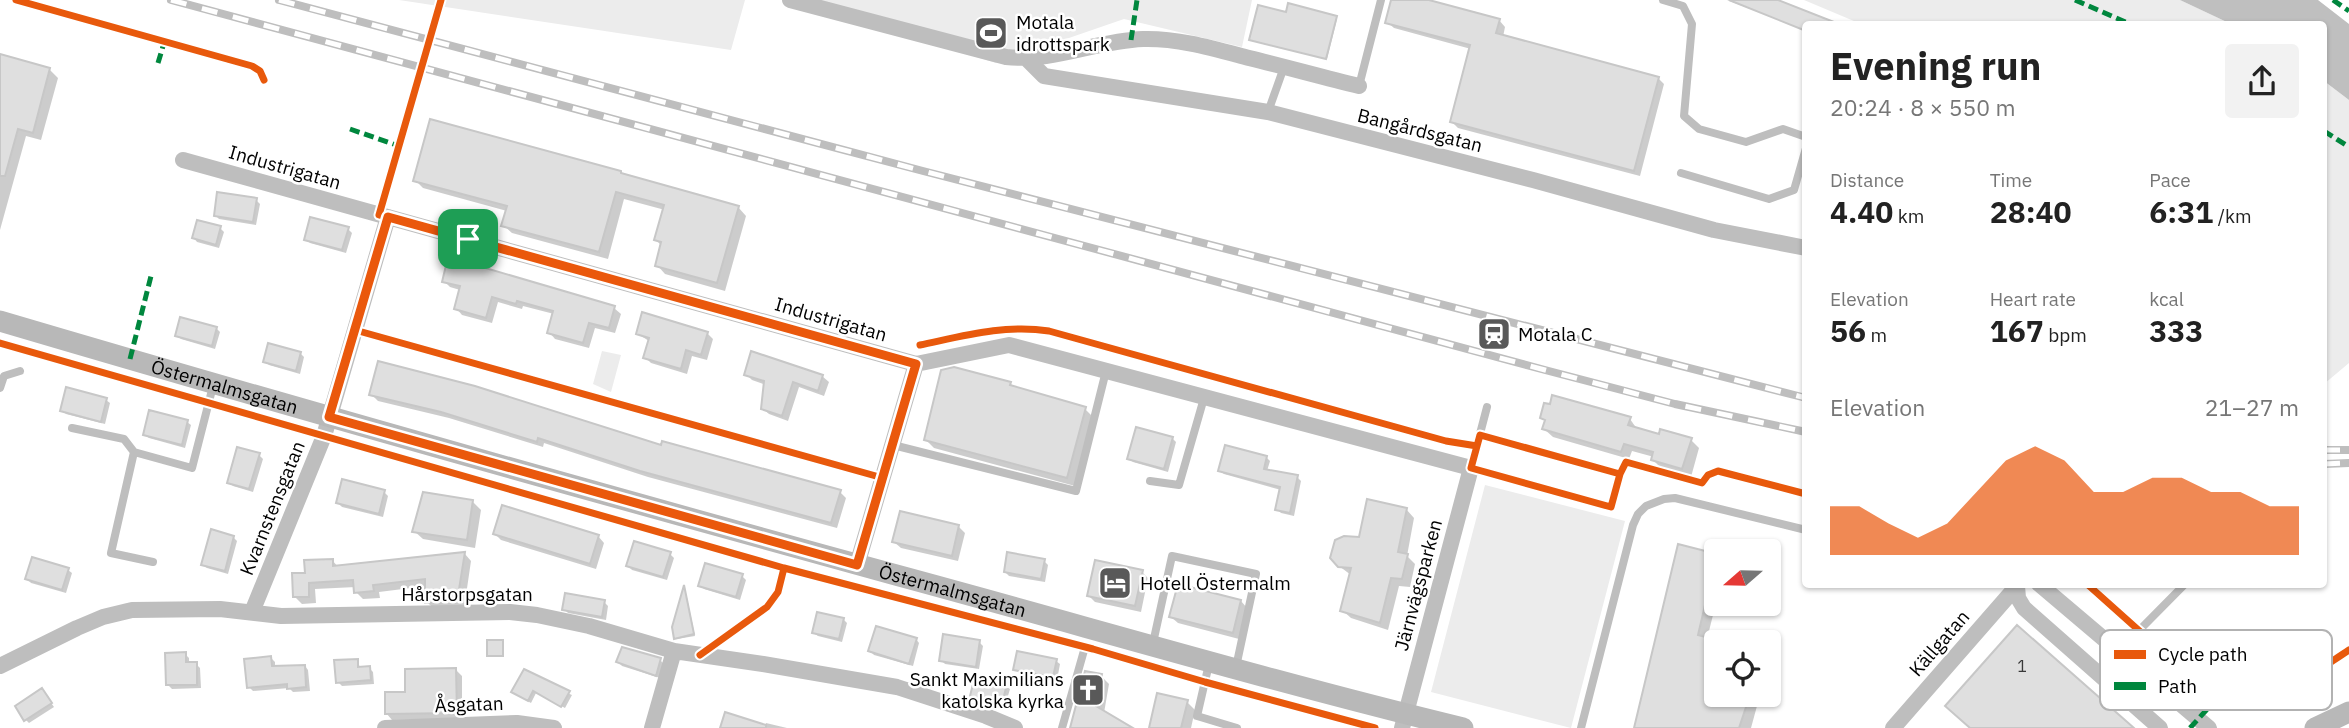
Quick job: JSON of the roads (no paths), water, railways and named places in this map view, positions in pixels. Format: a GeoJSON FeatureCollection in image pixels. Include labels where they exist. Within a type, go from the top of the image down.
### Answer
{"type":"FeatureCollection","features":[{"type":"Feature","properties":{"kind":"street","name":"Bangårdsgatan"},"geometry":{"type":"LineString","coordinates":[[790,0],[987,53],[1027,59],[1049,57],[1110,42],[1170,40],[1216,49],[1359,86]]}},
{"type":"Feature","properties":{"kind":"street","name":"Bangårdsgatan"},"geometry":{"type":"LineString","coordinates":[[1027,59],[1036,71],[1060,80],[1268,112],[1714,230],[1802,247]]}},
{"type":"Feature","properties":{"kind":"street","name":"Industrigatan"},"geometry":{"type":"LineString","coordinates":[[183,160],[916,364],[1009,345],[1471,468]]}},
{"type":"Feature","properties":{"kind":"street","name":"Kvarnstensgatan"},"geometry":{"type":"LineString","coordinates":[[251,612],[324,436],[388,217]]}},
{"type":"Feature","properties":{"kind":"street","name":"Östermalmsgatan"},"geometry":{"type":"LineString","coordinates":[[0,321],[329,417],[1236,668],[1404,721],[1463,728]]}},
{"type":"Feature","properties":{"kind":"street"},"geometry":{"type":"LineString","coordinates":[[857,565],[916,364]]}},
{"type":"Feature","properties":{"kind":"street","name":"Järnvägsparken"},"geometry":{"type":"LineString","coordinates":[[1404,721],[1471,468]]}},
{"type":"Feature","properties":{"kind":"street","name":"Källgatan"},"geometry":{"type":"LineString","coordinates":[[1893,728],[2015,588]]}},
{"type":"Feature","properties":{"kind":"street"},"geometry":{"type":"LineString","coordinates":[[2018,588],[2018,598],[2024,608],[2100,676]]}},
{"type":"Feature","properties":{"kind":"street"},"geometry":{"type":"LineString","coordinates":[[2044,588],[2100,635]]}},
{"type":"Feature","properties":{"kind":"street","name":"Hårstorpsgatan"},"geometry":{"type":"LineString","coordinates":[[0,666],[77,628],[103,617],[132,610],[220,609],[281,616],[510,612],[589,626],[674,651],[897,687],[1015,728]]}},
{"type":"Feature","properties":{"kind":"street"},"geometry":{"type":"LineString","coordinates":[[652,728],[674,651]]}},
{"type":"Feature","properties":{"kind":"street"},"geometry":{"type":"LineString","coordinates":[[2139,710],[2160,728]]}},
{"type":"Feature","properties":{"kind":"street"},"geometry":{"type":"LineString","coordinates":[[2188,710],[2209,728]]}},
{"type":"Feature","properties":{"kind":"street"},"geometry":{"type":"LineString","coordinates":[[2315,728],[2349,712]]}},
{"type":"Feature","properties":{"kind":"street","name":"Åsgatan"},"geometry":{"type":"LineString","coordinates":[[385,728],[517,723],[554,728]]}},
{"type":"Feature","properties":{"kind":"lane"},"geometry":{"type":"LineString","coordinates":[[1359,86],[1381,0]]}},
{"type":"Feature","properties":{"kind":"lane"},"geometry":{"type":"LineString","coordinates":[[1663,0],[1683,6],[1692,24],[1684,116],[1699,129],[1746,142],[1783,129],[1802,136]]}},
{"type":"Feature","properties":{"kind":"lane"},"geometry":{"type":"LineString","coordinates":[[1268,112],[1284,67]]}},
{"type":"Feature","properties":{"kind":"lane"},"geometry":{"type":"LineString","coordinates":[[1681,173],[1769,199],[1794,190],[1802,162]]}},
{"type":"Feature","properties":{"kind":"lane"},"geometry":{"type":"LineString","coordinates":[[0,388],[4,376],[20,371]]}},
{"type":"Feature","properties":{"kind":"lane"},"geometry":{"type":"LineString","coordinates":[[892,444],[1076,491],[1106,371]]}},
{"type":"Feature","properties":{"kind":"lane"},"geometry":{"type":"LineString","coordinates":[[72,428],[124,439],[134,452],[192,468],[214,383]]}},
{"type":"Feature","properties":{"kind":"lane"},"geometry":{"type":"LineString","coordinates":[[1150,481],[1179,485],[1204,398]]}},
{"type":"Feature","properties":{"kind":"lane","name":"Järnvägsparken"},"geometry":{"type":"LineString","coordinates":[[1471,468],[1487,407]]}},
{"type":"Feature","properties":{"kind":"lane"},"geometry":{"type":"LineString","coordinates":[[1471,468],[1611,506],[1620,474],[1480,435]]}},
{"type":"Feature","properties":{"kind":"lane"},"geometry":{"type":"LineString","coordinates":[[134,452],[111,554],[153,562]]}},
{"type":"Feature","properties":{"kind":"lane"},"geometry":{"type":"LineString","coordinates":[[1581,728],[1633,525],[1646,506],[1675,498],[1802,529]]}},
{"type":"Feature","properties":{"kind":"lane"},"geometry":{"type":"LineString","coordinates":[[1152,646],[1172,556],[1255,574],[1236,668]]}},
{"type":"Feature","properties":{"kind":"lane"},"geometry":{"type":"LineString","coordinates":[[2140,630],[2181,588]]}},
{"type":"Feature","properties":{"kind":"lane"},"geometry":{"type":"LineString","coordinates":[[1062,728],[1085,647]]}},
{"type":"Feature","properties":{"kind":"lane"},"geometry":{"type":"LineString","coordinates":[[1209,661],[1197,716],[1237,728]]}},
{"type":"Feature","properties":{"kind":"lane"},"geometry":{"type":"LineString","coordinates":[[2097,673],[2100,670]]}},
{"type":"Feature","properties":{"kind":"railway"},"geometry":{"type":"LineString","coordinates":[[171,0],[1545,370],[1675,404],[1802,431]]}},
{"type":"Feature","properties":{"kind":"railway"},"geometry":{"type":"LineString","coordinates":[[279,0],[923,171],[1802,397]]}},
{"type":"Feature","properties":{"kind":"railway"},"geometry":{"type":"LineString","coordinates":[[2327,450],[2349,450]]}},
{"type":"Feature","properties":{"kind":"railway"},"geometry":{"type":"LineString","coordinates":[[2327,464],[2349,463]]}},
{"type":"Feature","properties":{"kind":"place","name":"Motala idrottspark"},"geometry":{"type":"Point","coordinates":[991,33]}},
{"type":"Feature","properties":{"kind":"place","name":"Motala C"},"geometry":{"type":"Point","coordinates":[1494,334]}},
{"type":"Feature","properties":{"kind":"place","name":"Hotell Östermalm"},"geometry":{"type":"Point","coordinates":[1115,583]}},
{"type":"Feature","properties":{"kind":"place","name":"Sankt Maximilians katolska kyrka"},"geometry":{"type":"Point","coordinates":[1088,690]}}]}
